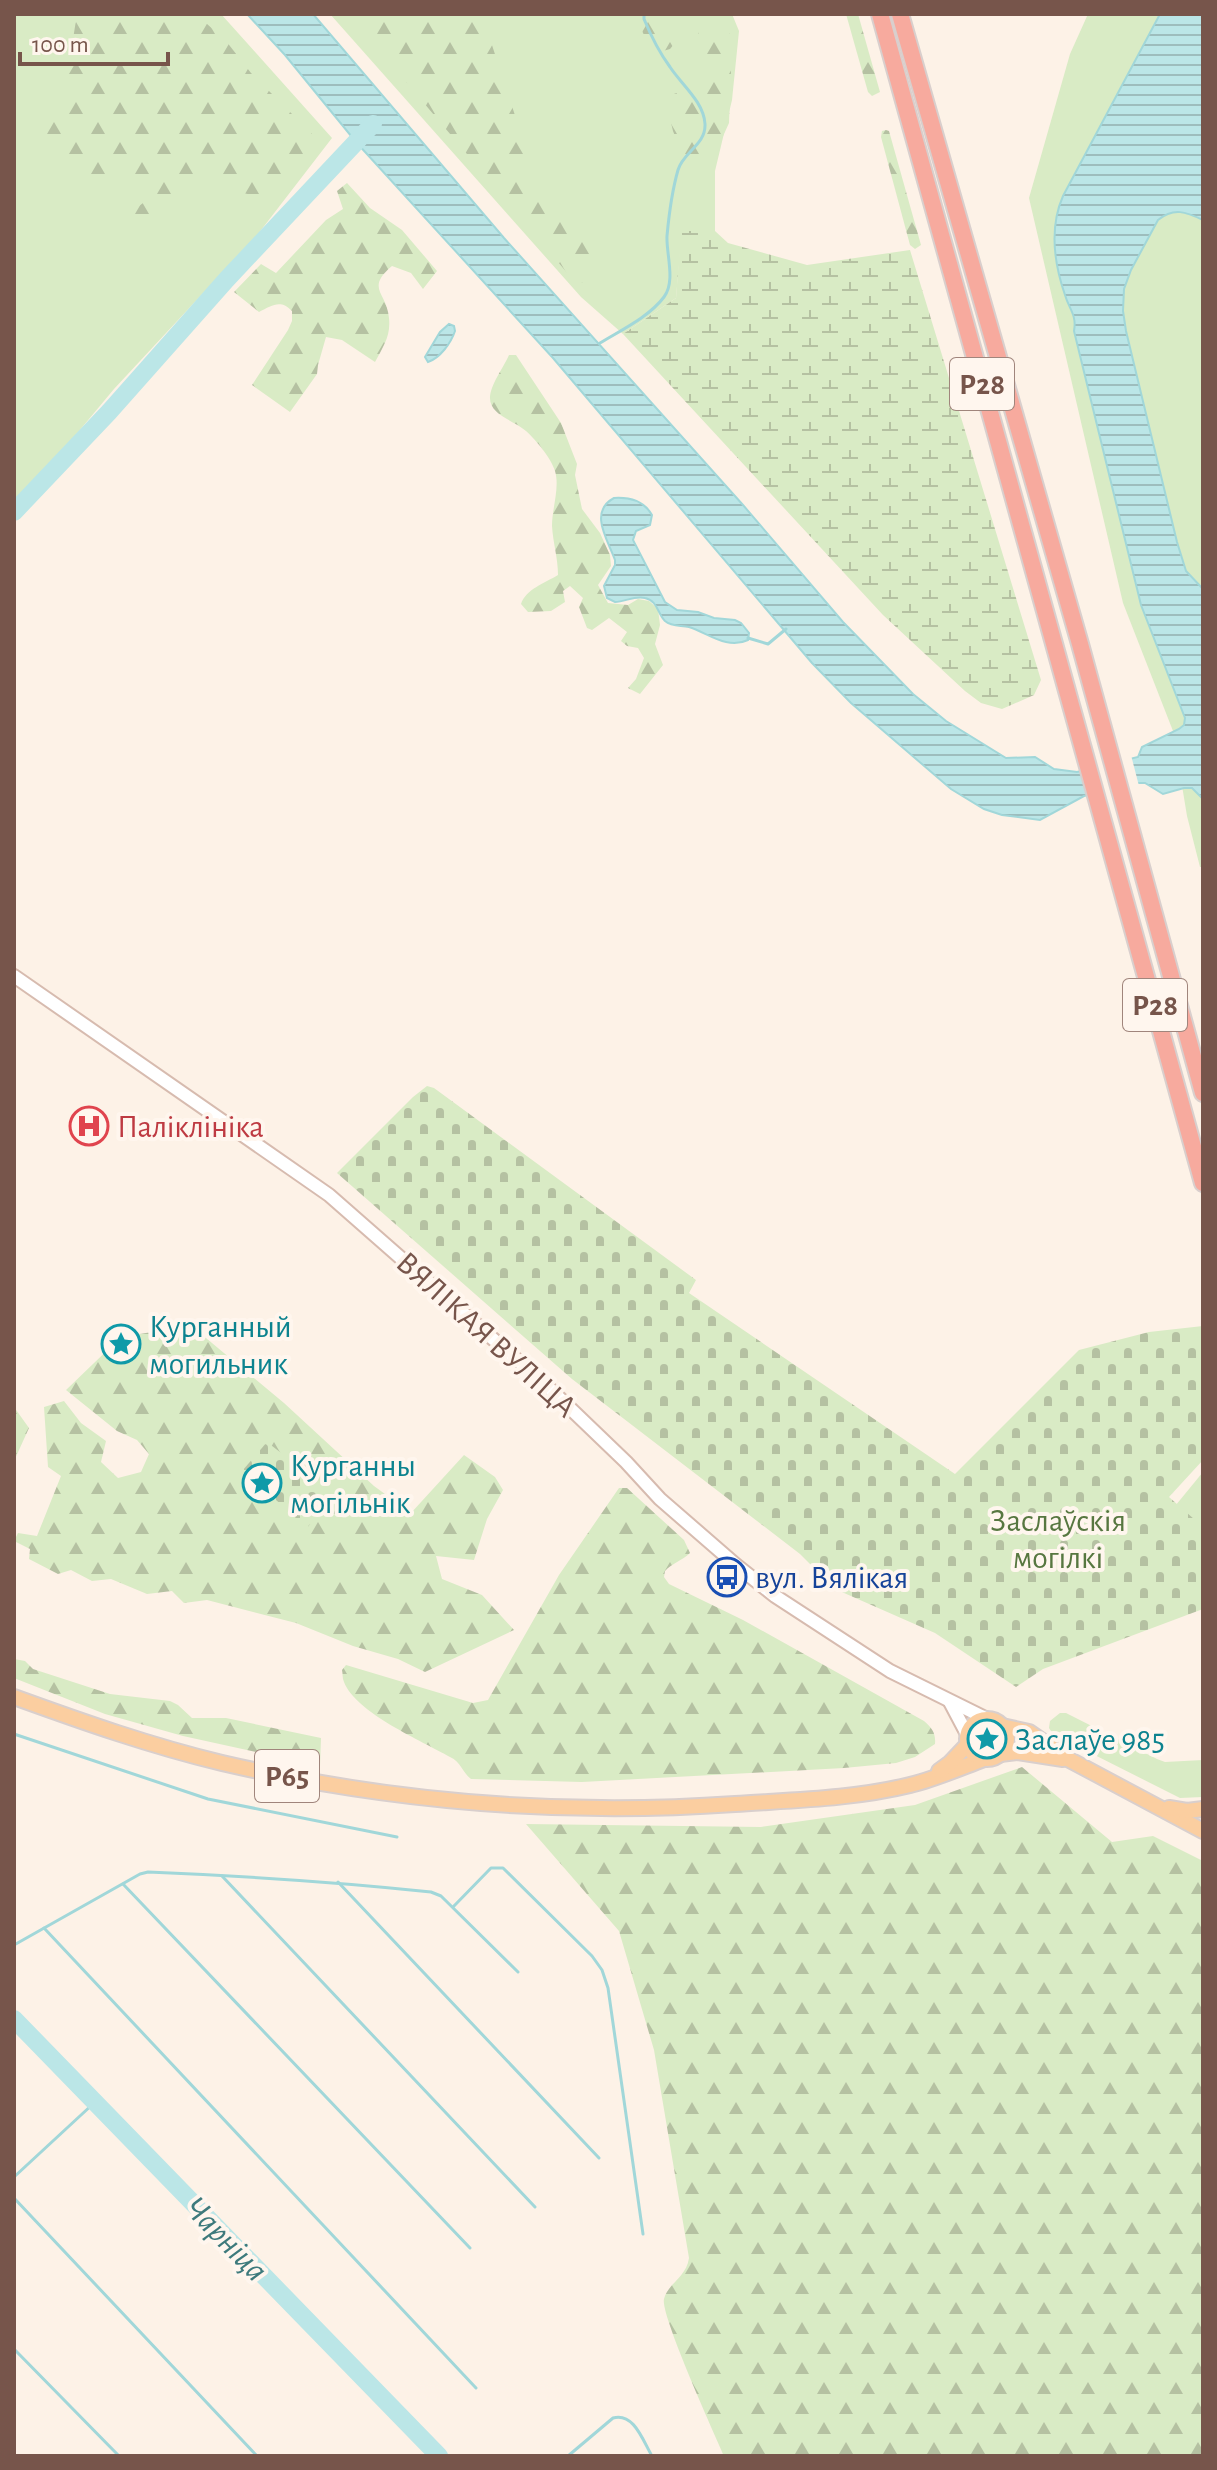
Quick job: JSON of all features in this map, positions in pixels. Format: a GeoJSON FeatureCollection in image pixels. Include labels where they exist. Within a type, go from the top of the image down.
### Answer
{"type":"FeatureCollection","features":[{"type":"Feature","properties":{"kind":"highway","name":"Р28"},"geometry":{"type":"LineString","coordinates":[[880,14],[1203,1183]]}},
{"type":"Feature","properties":{"kind":"highway","name":"Р28"},"geometry":{"type":"LineString","coordinates":[[900,14],[1109,747],[1203,1093]]}},
{"type":"Feature","properties":{"kind":"main road","name":"ВЯЛІКАЯ ВУЛІЦА"},"geometry":{"type":"LineString","coordinates":[[14,976],[329,1195],[550,1389],[660,1499],[775,1596],[890,1671],[996,1723]]}},
{"type":"Feature","properties":{"kind":"main road","name":"Р65"},"geometry":{"type":"LineString","coordinates":[[14,1697],[116,1733],[222,1762],[391,1794],[473,1804],[688,1807],[841,1797],[922,1782],[1000,1754],[1018,1752],[1068,1759]]}},
{"type":"Feature","properties":{"kind":"main road"},"geometry":{"type":"LineString","coordinates":[[950,1702],[974,1754],[984,1759]]}},
{"type":"Feature","properties":{"kind":"main road"},"geometry":{"type":"LineString","coordinates":[[996,1723],[1007,1741],[1000,1754]]}},
{"type":"Feature","properties":{"kind":"main road","name":"Р65"},"geometry":{"type":"LineString","coordinates":[[922,1782],[950,1763],[968,1740],[975,1724],[996,1723],[1029,1732],[1068,1759],[1203,1829],[1203,1809]]}},
{"type":"Feature","properties":{"kind":"main road"},"geometry":{"type":"LineString","coordinates":[[1157,1805],[1187,1811],[1203,1809]]}},
{"type":"Feature","properties":{"kind":"green space"},"geometry":{"type":"Polygon","coordinates":[[[14,14],[221,14],[332,138],[258,234],[114,389],[14,509],[14,14]]]}},
{"type":"Feature","properties":{"kind":"green space"},"geometry":{"type":"Polygon","coordinates":[[[77,14],[197,15],[226,41],[251,73],[315,137],[282,191],[255,195],[188,175],[172,210],[162,223],[143,235],[126,227],[135,209],[151,197],[155,179],[136,176],[116,181],[79,176],[48,152],[47,133],[67,77],[77,14]]]}},
{"type":"Feature","properties":{"kind":"green space"},"geometry":{"type":"Polygon","coordinates":[[[330,14],[732,14],[739,31],[732,100],[715,171],[715,231],[682,231],[676,298],[623,334],[581,297],[330,14]]]}},
{"type":"Feature","properties":{"kind":"green space"},"geometry":{"type":"Polygon","coordinates":[[[345,14],[497,14],[489,36],[527,152],[528,171],[535,189],[546,204],[582,235],[598,269],[594,279],[586,283],[574,281],[380,51],[360,34],[345,14]]]}},
{"type":"Feature","properties":{"kind":"green space"},"geometry":{"type":"Polygon","coordinates":[[[635,14],[677,14],[682,34],[670,49],[652,54],[635,14]]]}},
{"type":"Feature","properties":{"kind":"green space"},"geometry":{"type":"Polygon","coordinates":[[[696,14],[724,14],[732,44],[729,123],[705,176],[700,179],[691,176],[673,131],[666,102],[671,95],[700,85],[703,68],[696,14]]]}},
{"type":"Feature","properties":{"kind":"green space"},"geometry":{"type":"Polygon","coordinates":[[[846,14],[858,14],[880,92],[872,96],[868,92],[846,14]]]}},
{"type":"Feature","properties":{"kind":"green space"},"geometry":{"type":"Polygon","coordinates":[[[1088,14],[1203,14],[1203,867],[1200,867],[1187,816],[1173,731],[1123,603],[1029,198],[1070,54],[1088,14]]]}},
{"type":"Feature","properties":{"kind":"green space"},"geometry":{"type":"Polygon","coordinates":[[[882,131],[889,131],[921,245],[915,249],[910,245],[881,137],[882,131]]]}},
{"type":"Feature","properties":{"kind":"green space"},"geometry":{"type":"Polygon","coordinates":[[[347,183],[370,208],[402,230],[437,271],[423,289],[411,273],[392,266],[380,280],[389,330],[375,362],[342,340],[326,337],[317,374],[290,412],[252,385],[288,330],[292,311],[280,304],[259,312],[234,292],[261,264],[276,273],[326,220],[343,209],[337,191],[347,183]]]}},
{"type":"Feature","properties":{"kind":"green space"},"geometry":{"type":"Polygon","coordinates":[[[681,231],[715,231],[728,243],[807,265],[910,250],[1041,680],[1034,695],[1002,709],[981,703],[965,691],[883,615],[623,334],[676,298],[681,231]]]}},
{"type":"Feature","properties":{"kind":"green space"},"geometry":{"type":"Polygon","coordinates":[[[509,355],[516,355],[561,423],[577,464],[575,475],[582,509],[600,533],[610,555],[611,566],[598,585],[608,603],[628,605],[638,599],[649,601],[658,609],[660,625],[655,644],[663,665],[640,694],[628,688],[636,679],[644,658],[638,648],[621,641],[627,632],[609,618],[592,630],[587,628],[579,607],[583,598],[570,586],[563,591],[565,602],[551,611],[528,612],[521,604],[531,590],[558,575],[552,526],[557,484],[553,466],[539,444],[526,431],[494,410],[491,404],[492,388],[509,355]]]}},
{"type":"Feature","properties":{"kind":"green space","name":"Заслаўскія могілкі"},"geometry":{"type":"Polygon","coordinates":[[[427,1086],[434,1088],[696,1280],[689,1293],[955,1474],[1079,1350],[1149,1332],[1203,1326],[1203,1460],[1169,1497],[1203,1527],[1203,1609],[1043,1669],[1016,1687],[935,1633],[835,1589],[800,1554],[572,1379],[337,1173],[427,1086]]]}},
{"type":"Feature","properties":{"kind":"green space"},"geometry":{"type":"Polygon","coordinates":[[[177,1328],[206,1338],[284,1403],[374,1486],[411,1513],[464,1455],[495,1477],[503,1490],[487,1519],[474,1560],[436,1556],[442,1579],[482,1595],[514,1630],[425,1672],[398,1659],[353,1646],[296,1623],[207,1600],[184,1603],[172,1591],[147,1594],[111,1579],[92,1581],[71,1570],[58,1574],[29,1559],[30,1549],[14,1541],[18,1533],[37,1536],[61,1476],[48,1467],[44,1407],[64,1401],[81,1423],[106,1441],[101,1462],[118,1478],[141,1472],[149,1454],[137,1440],[117,1431],[66,1390],[121,1337],[177,1328]]]}},
{"type":"Feature","properties":{"kind":"green space"},"geometry":{"type":"Polygon","coordinates":[[[14,1407],[29,1428],[14,1461],[14,1407]]]}},
{"type":"Feature","properties":{"kind":"green space"},"geometry":{"type":"Polygon","coordinates":[[[267,1442],[334,1494],[307,1528],[243,1470],[267,1442]]]}},
{"type":"Feature","properties":{"kind":"green space"},"geometry":{"type":"Polygon","coordinates":[[[1203,1472],[1203,1523],[1201,1527],[1171,1511],[1203,1472]]]}},
{"type":"Feature","properties":{"kind":"green space"},"geometry":{"type":"Polygon","coordinates":[[[619,1488],[627,1488],[684,1540],[690,1553],[665,1571],[664,1577],[669,1584],[743,1620],[924,1721],[933,1731],[935,1744],[915,1757],[896,1763],[844,1768],[582,1782],[471,1779],[454,1759],[375,1715],[351,1693],[343,1679],[342,1670],[346,1665],[473,1703],[488,1700],[559,1575],[619,1488]]]}},
{"type":"Feature","properties":{"kind":"green space"},"geometry":{"type":"Polygon","coordinates":[[[14,1659],[25,1661],[33,1669],[110,1694],[170,1701],[192,1718],[226,1718],[321,1738],[320,1766],[183,1736],[105,1714],[14,1678],[14,1659]]]}},
{"type":"Feature","properties":{"kind":"green space"},"geometry":{"type":"Polygon","coordinates":[[[1060,1713],[1066,1713],[1165,1762],[1203,1760],[1203,1797],[1180,1798],[1053,1734],[1049,1728],[1050,1721],[1060,1713]]]}},
{"type":"Feature","properties":{"kind":"green space"},"geometry":{"type":"Polygon","coordinates":[[[1022,1767],[1112,1842],[1153,1836],[1203,1861],[1203,2456],[724,2456],[665,2309],[666,2293],[684,2271],[689,2258],[654,2050],[619,1931],[526,1824],[761,1827],[915,1805],[1022,1767]]]}},
{"type":"Feature","properties":{"kind":"water"},"geometry":{"type":"Polygon","coordinates":[[[247,14],[313,14],[504,238],[743,505],[843,622],[913,694],[946,721],[1006,758],[1035,757],[1054,769],[1077,772],[1138,757],[1142,747],[1179,729],[1184,725],[1185,718],[1141,605],[1074,331],[1074,316],[1058,271],[1056,220],[1063,196],[1160,14],[1203,14],[1203,220],[1180,212],[1169,213],[1158,220],[1131,270],[1124,289],[1123,311],[1177,542],[1186,571],[1203,589],[1203,799],[1192,788],[1163,794],[1145,783],[1133,783],[1084,796],[1040,820],[1002,815],[984,809],[951,789],[851,703],[812,663],[553,358],[356,142],[247,14]]]}},
{"type":"Feature","properties":{"kind":"water"},"geometry":{"type":"Polygon","coordinates":[[[449,324],[454,326],[455,331],[451,340],[441,354],[428,362],[425,357],[440,332],[449,324]]]}},
{"type":"Feature","properties":{"kind":"water"},"geometry":{"type":"Polygon","coordinates":[[[614,498],[636,501],[652,515],[650,525],[636,531],[633,540],[665,602],[677,610],[735,620],[749,633],[748,640],[725,642],[689,627],[671,624],[645,598],[615,602],[607,598],[604,586],[615,560],[601,518],[606,504],[614,498]]]}},
{"type":"Feature","properties":{"kind":"pier"},"geometry":{"type":"Polygon","coordinates":[[[1131,755],[1139,786],[1091,798],[1081,767],[1131,755]]]}},
{"type":"Feature","properties":{"kind":"waterway"},"geometry":{"type":"LineString","coordinates":[[600,343],[651,311],[668,291],[667,236],[676,178],[684,158],[702,138],[705,124],[701,108],[662,56],[644,14]]}},
{"type":"Feature","properties":{"kind":"waterway"},"geometry":{"type":"LineString","coordinates":[[14,512],[373,124]]}},
{"type":"Feature","properties":{"kind":"waterway"},"geometry":{"type":"LineString","coordinates":[[748,638],[768,644],[786,629]]}},
{"type":"Feature","properties":{"kind":"waterway"},"geometry":{"type":"LineString","coordinates":[[14,1734],[208,1799],[397,1837]]}},
{"type":"Feature","properties":{"kind":"waterway"},"geometry":{"type":"LineString","coordinates":[[453,1907],[491,1868],[503,1868],[592,1956],[602,1970],[608,1988],[643,2234]]}},
{"type":"Feature","properties":{"kind":"waterway"},"geometry":{"type":"LineString","coordinates":[[14,1945],[140,1874],[219,1875],[431,1892],[441,1896],[518,1972]]}},
{"type":"Feature","properties":{"kind":"waterway"},"geometry":{"type":"LineString","coordinates":[[222,1876],[535,2207]]}},
{"type":"Feature","properties":{"kind":"waterway"},"geometry":{"type":"LineString","coordinates":[[338,1882],[599,2158]]}},
{"type":"Feature","properties":{"kind":"waterway"},"geometry":{"type":"LineString","coordinates":[[123,1884],[470,2248]]}},
{"type":"Feature","properties":{"kind":"waterway"},"geometry":{"type":"LineString","coordinates":[[44,1928],[476,2388]]}},
{"type":"Feature","properties":{"kind":"waterway","name":"Чарніца"},"geometry":{"type":"LineString","coordinates":[[14,2019],[439,2456]]}},
{"type":"Feature","properties":{"kind":"waterway"},"geometry":{"type":"LineString","coordinates":[[14,2177],[94,2103]]}},
{"type":"Feature","properties":{"kind":"waterway"},"geometry":{"type":"LineString","coordinates":[[14,2198],[257,2456]]}},
{"type":"Feature","properties":{"kind":"waterway"},"geometry":{"type":"LineString","coordinates":[[14,2349],[119,2456]]}},
{"type":"Feature","properties":{"kind":"waterway"},"geometry":{"type":"LineString","coordinates":[[568,2456],[613,2418],[620,2417],[627,2419],[637,2429],[652,2456]]}},
{"type":"Feature","properties":{"kind":"place","name":"Паліклініка"},"geometry":{"type":"Point","coordinates":[89,1126]}},
{"type":"Feature","properties":{"kind":"place","name":"Курганный могильник"},"geometry":{"type":"Point","coordinates":[121,1344]}},
{"type":"Feature","properties":{"kind":"place","name":"Курганны могільнік"},"geometry":{"type":"Point","coordinates":[262,1483]}},
{"type":"Feature","properties":{"kind":"place","name":"вул. Вялікая"},"geometry":{"type":"Point","coordinates":[727,1577]}},
{"type":"Feature","properties":{"kind":"place","name":"Заслаўе 985"},"geometry":{"type":"Point","coordinates":[987,1739]}}]}
